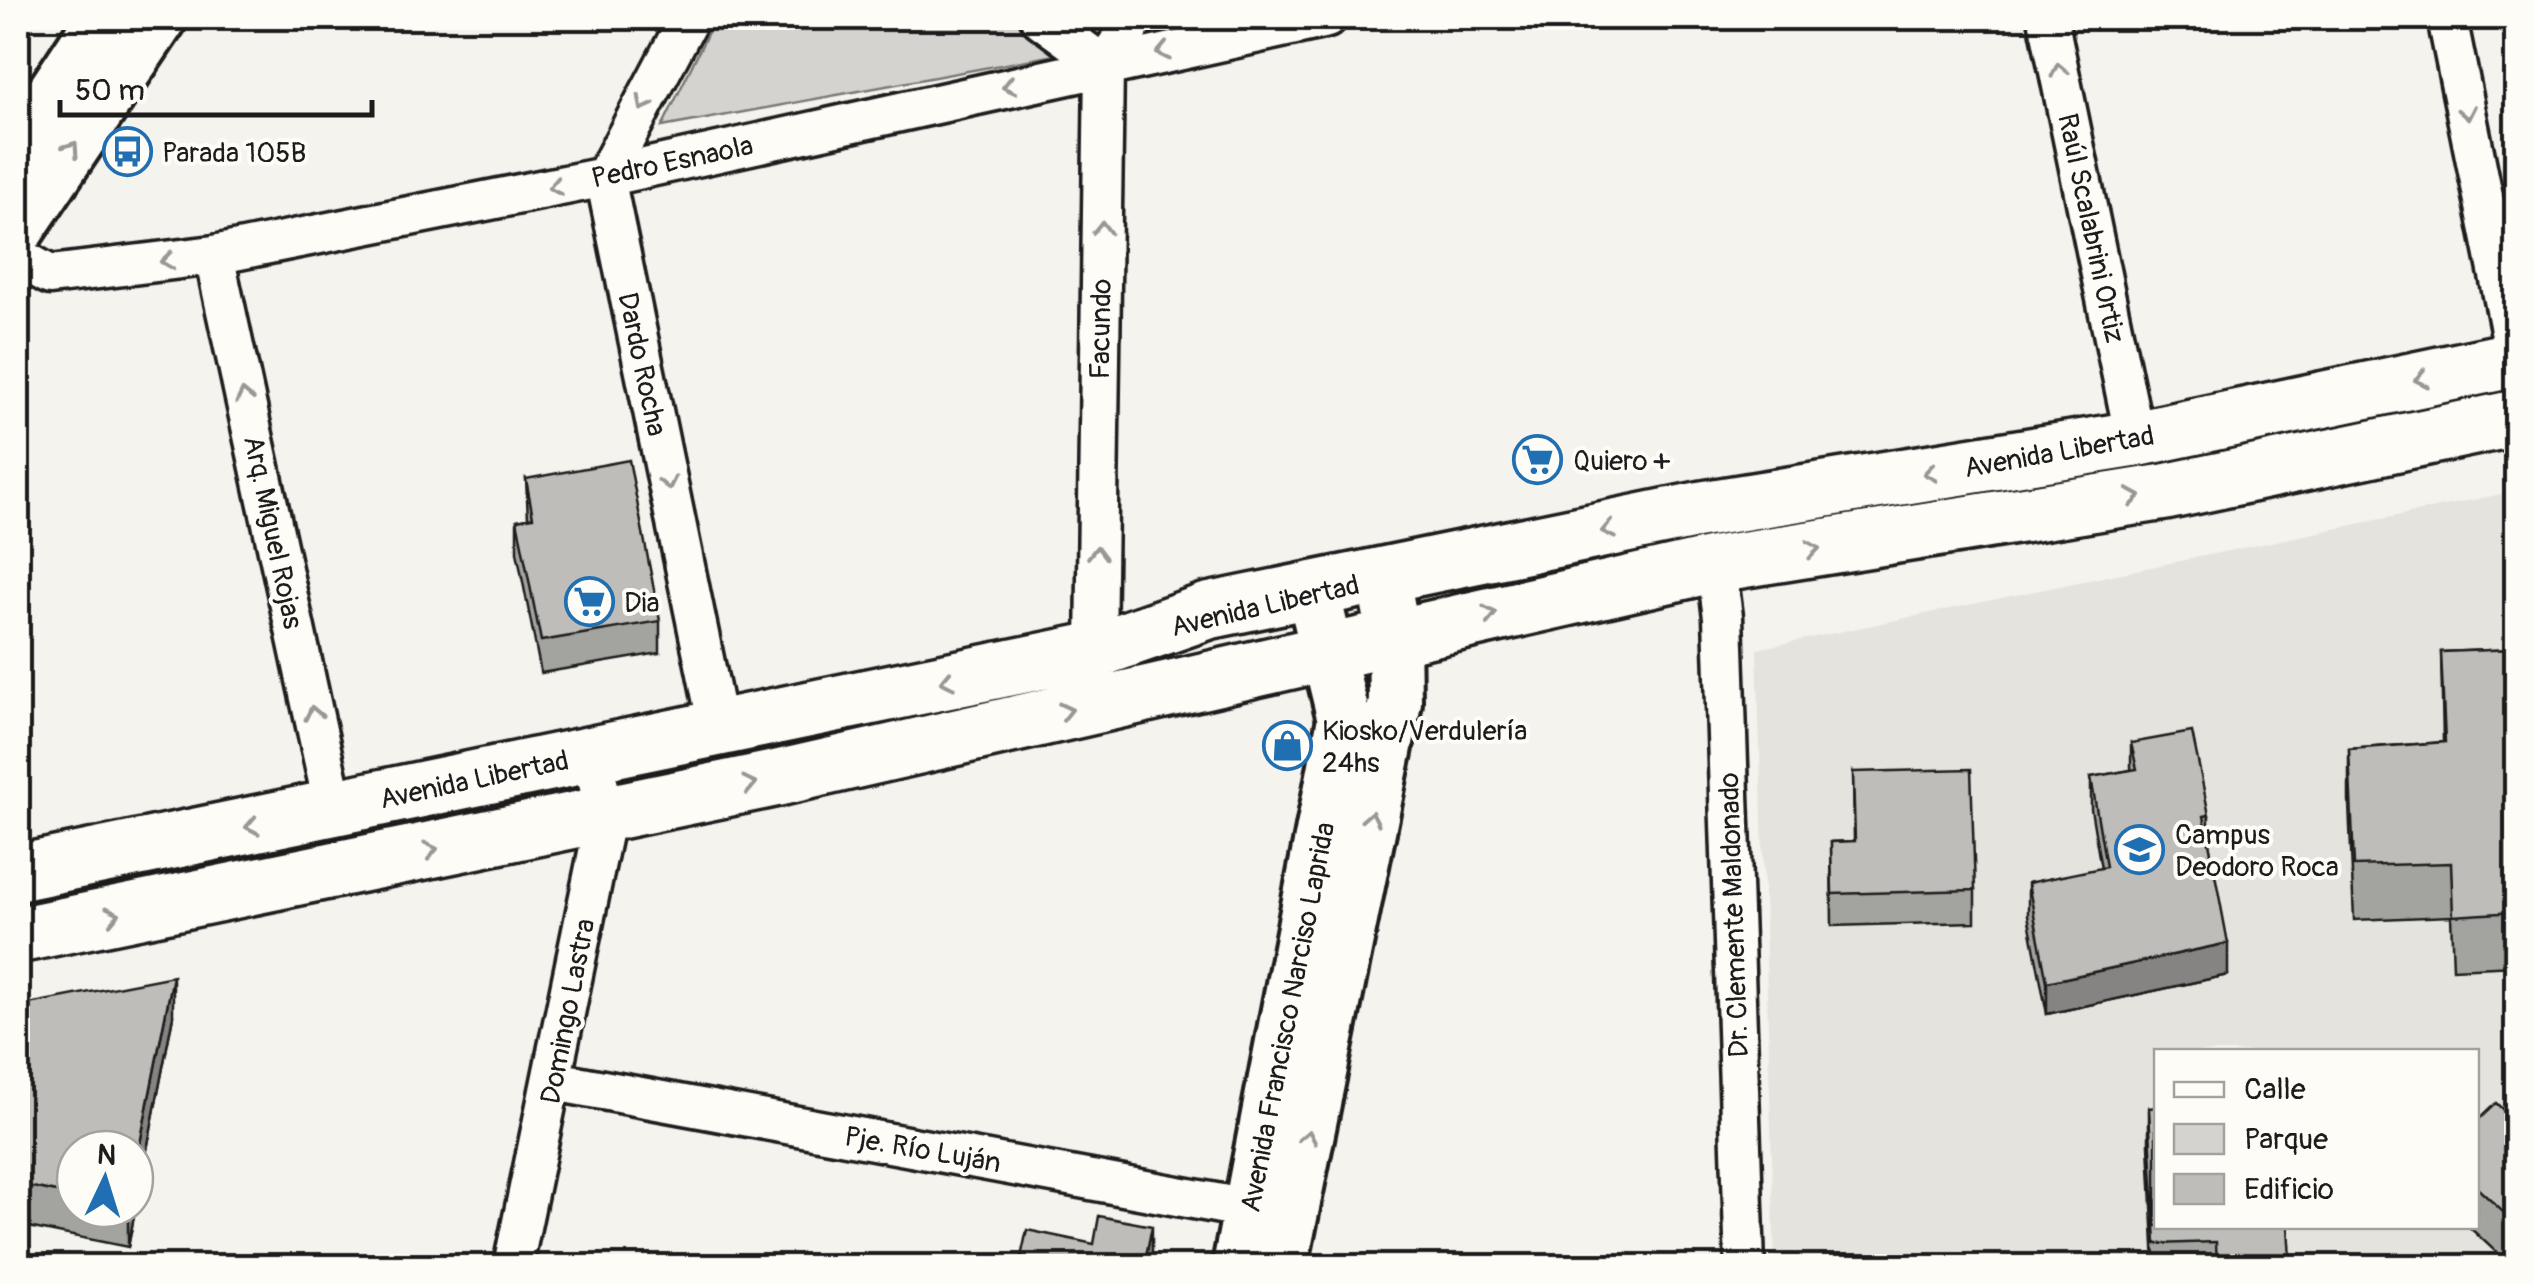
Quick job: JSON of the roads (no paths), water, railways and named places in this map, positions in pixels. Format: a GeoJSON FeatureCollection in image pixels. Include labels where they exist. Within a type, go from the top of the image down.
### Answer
{"type":"FeatureCollection","features":[{"type":"Feature","properties":{"kind":"main road"},"geometry":{"type":"LineString","coordinates":[[18,147],[103,18]]}},
{"type":"Feature","properties":{"kind":"main road"},"geometry":{"type":"LineString","coordinates":[[26,197],[160,18]]}},
{"type":"Feature","properties":{"kind":"main road","name":"Avenida Libertad"},"geometry":{"type":"LineString","coordinates":[[18,873],[1096,650],[1208,611],[1384,578],[1703,509],[2135,440],[2516,359]]}},
{"type":"Feature","properties":{"kind":"main road","name":"Avenida Libertad"},"geometry":{"type":"LineString","coordinates":[[18,935],[606,814],[1716,564],[2165,492],[2516,418]]}},
{"type":"Feature","properties":{"kind":"main road","name":"Avenida Francisco Narciso Laprida"},"geometry":{"type":"LineString","coordinates":[[1239,1266],[1275,1231],[1395,702],[1394,635],[1384,578]]}},
{"type":"Feature","properties":{"kind":"main road","name":"Avenida Francisco Narciso Laprida"},"geometry":{"type":"LineString","coordinates":[[1275,1231],[1344,720],[1313,592]]}},
{"type":"Feature","properties":{"kind":"street"},"geometry":{"type":"LineString","coordinates":[[605,177],[689,18]]}},
{"type":"Feature","properties":{"kind":"street"},"geometry":{"type":"LineString","coordinates":[[1040,18],[1104,64],[1136,18]]}},
{"type":"Feature","properties":{"kind":"street","name":"Pedro Esnaola"},"geometry":{"type":"LineString","coordinates":[[18,257],[50,275],[214,255],[605,177],[1104,64],[1327,18]]}},
{"type":"Feature","properties":{"kind":"street","name":"Raúl Scalabrini Ortiz"},"geometry":{"type":"LineString","coordinates":[[2048,18],[2135,440]]}},
{"type":"Feature","properties":{"kind":"street"},"geometry":{"type":"LineString","coordinates":[[2447,18],[2516,359]]}},
{"type":"Feature","properties":{"kind":"street","name":"Facundo"},"geometry":{"type":"LineString","coordinates":[[1096,650],[1104,64]]}},
{"type":"Feature","properties":{"kind":"street","name":"Dardo Rocha"},"geometry":{"type":"LineString","coordinates":[[605,177],[718,727]]}},
{"type":"Feature","properties":{"kind":"street","name":"Arq. Miguel Rojas"},"geometry":{"type":"LineString","coordinates":[[214,255],[334,808]]}},
{"type":"Feature","properties":{"kind":"street","name":"Dr. Clemente Maldonado"},"geometry":{"type":"LineString","coordinates":[[1716,564],[1723,617],[1745,1266]]}},
{"type":"Feature","properties":{"kind":"street","name":"Domingo Lastra"},"geometry":{"type":"LineString","coordinates":[[513,1266],[606,814],[590,755]]}},
{"type":"Feature","properties":{"kind":"street","name":"Pje. Río Luján"},"geometry":{"type":"LineString","coordinates":[[554,1081],[1275,1231]]}},
{"type":"Feature","properties":{"kind":"place","name":"Parada 105B"},"geometry":{"type":"Point","coordinates":[127,152]}},
{"type":"Feature","properties":{"kind":"place","name":"Quiero +"},"geometry":{"type":"Point","coordinates":[1538,460]}},
{"type":"Feature","properties":{"kind":"place","name":"Dia"},"geometry":{"type":"Point","coordinates":[589,602]}},
{"type":"Feature","properties":{"kind":"place","name":"Kiosko/Verdulería 24hs"},"geometry":{"type":"Point","coordinates":[1287,746]}},
{"type":"Feature","properties":{"kind":"place","name":"Campus Deodoro Roca"},"geometry":{"type":"Point","coordinates":[2140,850]}}]}
